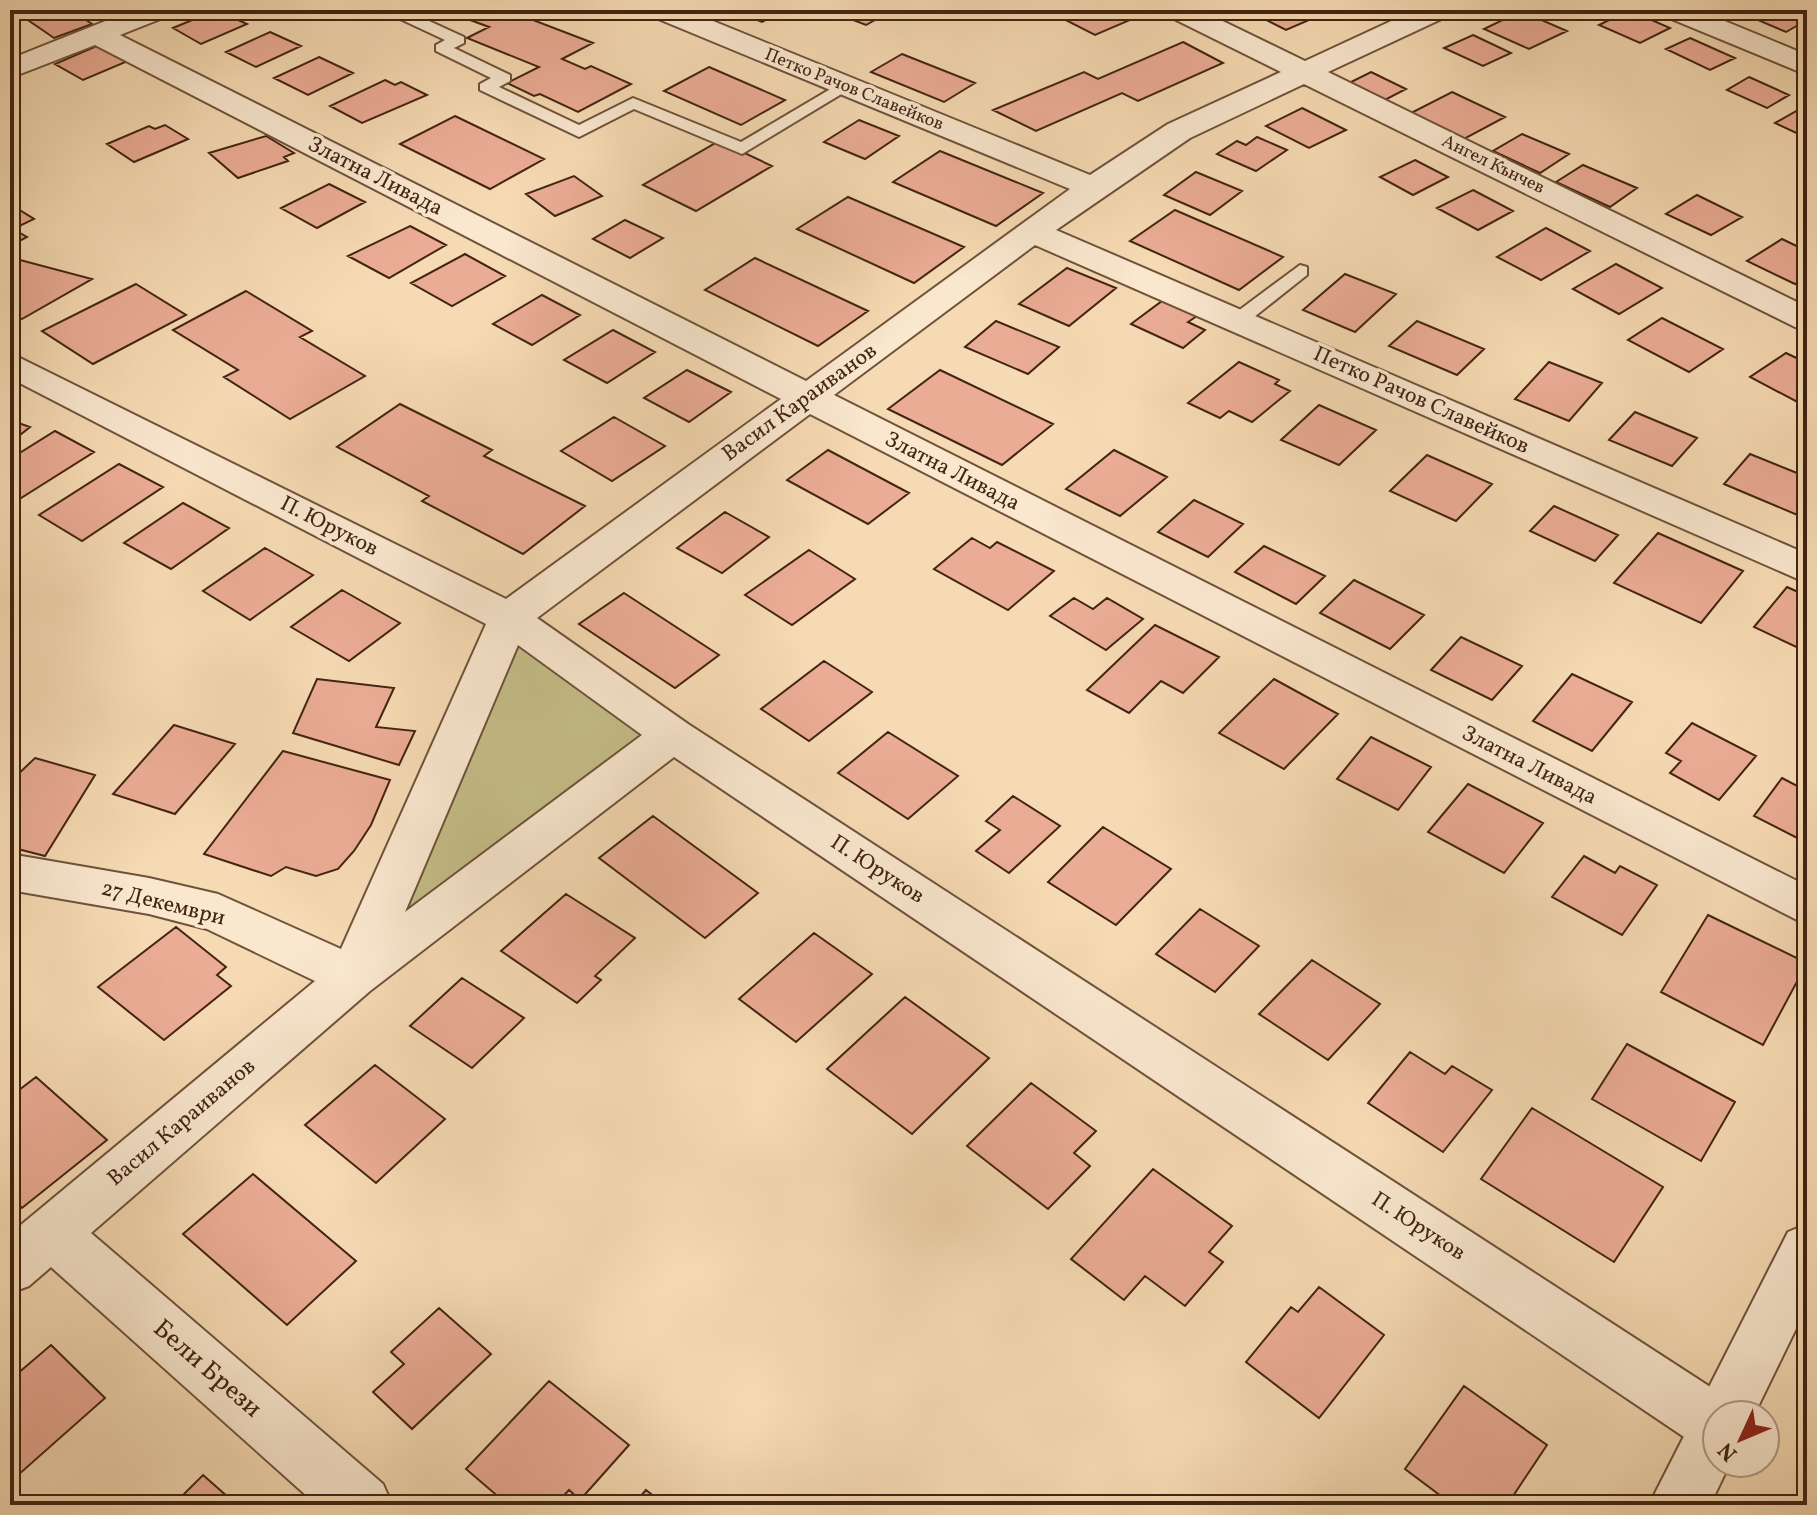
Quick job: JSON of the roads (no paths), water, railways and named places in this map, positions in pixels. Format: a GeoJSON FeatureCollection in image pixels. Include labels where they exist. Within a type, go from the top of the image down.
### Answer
{"type":"FeatureCollection","features":[{"type":"Feature","properties":{"kind":"street"},"geometry":{"type":"LineString","coordinates":[[10,69],[158,10]]}},
{"type":"Feature","properties":{"kind":"street","name":"Петко Рачов Славейков"},"geometry":{"type":"LineString","coordinates":[[661,10],[1093,187]]}},
{"type":"Feature","properties":{"kind":"street","name":"Ангел Кънчев"},"geometry":{"type":"LineString","coordinates":[[1178,10],[1807,320]]}},
{"type":"Feature","properties":{"kind":"street","name":"Васил Караиванов"},"geometry":{"type":"LineString","coordinates":[[353,977],[509,618],[1035,233],[1093,187],[1179,131],[1438,10]]}},
{"type":"Feature","properties":{"kind":"street"},"geometry":{"type":"LineString","coordinates":[[1674,10],[1807,66]]}},
{"type":"Feature","properties":{"kind":"street","name":"Златна Ливада"},"geometry":{"type":"LineString","coordinates":[[97,35],[1807,907]]}},
{"type":"Feature","properties":{"kind":"street","name":"Петко Рачов Славейков"},"geometry":{"type":"LineString","coordinates":[[1035,233],[1807,570]]}},
{"type":"Feature","properties":{"kind":"street","name":"П. Юруков"},"geometry":{"type":"LineString","coordinates":[[10,364],[509,618],[673,735],[1701,1416]]}},
{"type":"Feature","properties":{"kind":"street","name":"Васил Караиванов"},"geometry":{"type":"LineString","coordinates":[[10,1268],[353,977],[673,735]]}},
{"type":"Feature","properties":{"kind":"street","name":"27 Декември"},"geometry":{"type":"LineString","coordinates":[[10,872],[149,896],[218,913],[353,977]]}},
{"type":"Feature","properties":{"kind":"street","name":"Бели Брези"},"geometry":{"type":"LineString","coordinates":[[52,1233],[362,1505]]}},
{"type":"Feature","properties":{"kind":"street"},"geometry":{"type":"LineString","coordinates":[[1732,1399],[1807,1249]]}},
{"type":"Feature","properties":{"kind":"street"},"geometry":{"type":"LineString","coordinates":[[1679,1505],[1701,1460]]}},
{"type":"Feature","properties":{"kind":"lane"},"geometry":{"type":"LineString","coordinates":[[414,10],[403,15],[458,40],[442,48],[504,78],[486,87],[579,132],[633,103],[742,149],[845,87]]}},
{"type":"Feature","properties":{"kind":"lane"},"geometry":{"type":"LineString","coordinates":[[1237,321],[1300,271]]}}]}
